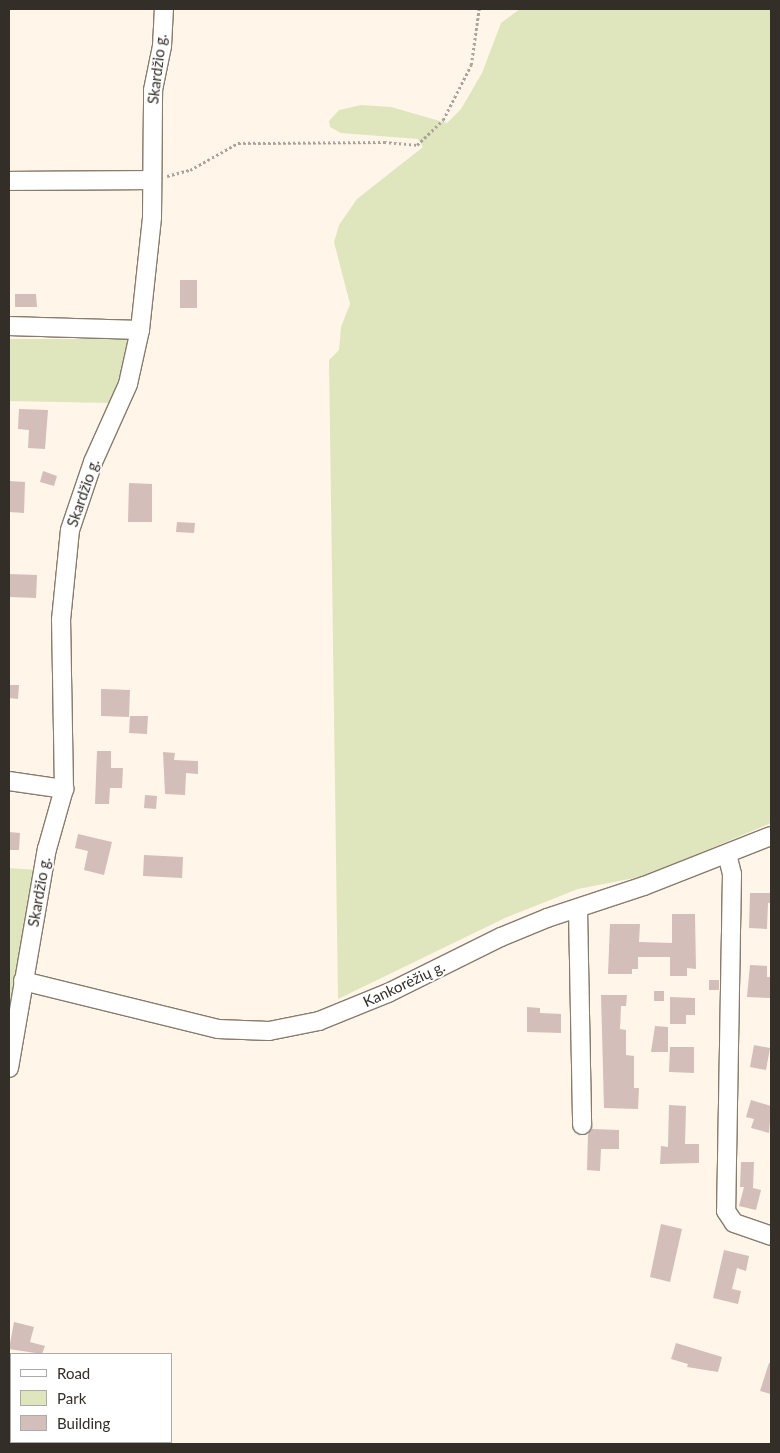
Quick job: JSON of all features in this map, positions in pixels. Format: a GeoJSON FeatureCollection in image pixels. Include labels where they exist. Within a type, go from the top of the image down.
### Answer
{"type":"FeatureCollection","features":[{"type":"Feature","properties":{"kind":"street","name":"Skardžio g."},"geometry":{"type":"LineString","coordinates":[[9,1068],[47,849],[64,789],[61,620],[68,544],[93,462],[128,384],[140,330],[152,218],[153,90],[162,46],[164,9]]}},
{"type":"Feature","properties":{"kind":"street"},"geometry":{"type":"LineString","coordinates":[[9,181],[151,180]]}},
{"type":"Feature","properties":{"kind":"street"},"geometry":{"type":"LineString","coordinates":[[9,326],[140,330]]}},
{"type":"Feature","properties":{"kind":"street"},"geometry":{"type":"LineString","coordinates":[[9,781],[64,789]]}},
{"type":"Feature","properties":{"kind":"street","name":"Kankorėžių g."},"geometry":{"type":"LineString","coordinates":[[23,981],[218,1029],[268,1031],[318,1021],[388,993],[501,937],[771,836]]}},
{"type":"Feature","properties":{"kind":"street"},"geometry":{"type":"LineString","coordinates":[[727,854],[732,874],[726,1211],[734,1223],[771,1236]]}},
{"type":"Feature","properties":{"kind":"street"},"geometry":{"type":"LineString","coordinates":[[578,909],[582,1125]]}},
{"type":"Feature","properties":{"kind":"path"},"geometry":{"type":"LineString","coordinates":[[151,180],[190,170],[238,143],[384,142],[417,145],[443,120],[471,65],[478,9]]}},
{"type":"Feature","properties":{"kind":"green space"},"geometry":{"type":"Polygon","coordinates":[[[520,9],[771,9],[771,823],[645,876],[578,889],[505,918],[338,999],[329,360],[339,350],[341,327],[350,304],[334,242],[339,225],[357,199],[423,147],[418,139],[341,133],[330,127],[329,121],[339,110],[361,105],[391,107],[447,123],[461,109],[482,73],[501,23],[520,9]]]}},
{"type":"Feature","properties":{"kind":"green space"},"geometry":{"type":"Polygon","coordinates":[[[9,339],[132,339],[110,403],[9,401],[9,339]]]}},
{"type":"Feature","properties":{"kind":"green space"},"geometry":{"type":"Polygon","coordinates":[[[9,868],[38,870],[9,1043],[9,868]]]}},
{"type":"Feature","properties":{"kind":"building"},"geometry":{"type":"Polygon","coordinates":[[[180,280],[197,280],[197,308],[180,308],[180,280]]]}},
{"type":"Feature","properties":{"kind":"building"},"geometry":{"type":"Polygon","coordinates":[[[15,294],[36,294],[37,307],[15,307],[15,294]]]}},
{"type":"Feature","properties":{"kind":"building"},"geometry":{"type":"Polygon","coordinates":[[[19,409],[48,410],[45,449],[28,448],[29,430],[18,429],[19,409]]]}},
{"type":"Feature","properties":{"kind":"building"},"geometry":{"type":"Polygon","coordinates":[[[43,471],[57,476],[54,486],[40,482],[43,471]]]}},
{"type":"Feature","properties":{"kind":"building"},"geometry":{"type":"Polygon","coordinates":[[[9,481],[25,482],[24,513],[9,512],[9,481]]]}},
{"type":"Feature","properties":{"kind":"building"},"geometry":{"type":"Polygon","coordinates":[[[129,483],[152,484],[152,522],[128,522],[129,483]]]}},
{"type":"Feature","properties":{"kind":"building"},"geometry":{"type":"Polygon","coordinates":[[[177,522],[195,523],[194,533],[176,532],[177,522]]]}},
{"type":"Feature","properties":{"kind":"building"},"geometry":{"type":"Polygon","coordinates":[[[9,574],[37,575],[36,598],[9,597],[9,574]]]}},
{"type":"Feature","properties":{"kind":"building"},"geometry":{"type":"Polygon","coordinates":[[[9,685],[19,685],[18,699],[9,698],[9,685]]]}},
{"type":"Feature","properties":{"kind":"building"},"geometry":{"type":"Polygon","coordinates":[[[101,689],[130,690],[129,717],[101,716],[101,689]]]}},
{"type":"Feature","properties":{"kind":"building"},"geometry":{"type":"Polygon","coordinates":[[[130,716],[148,716],[147,734],[129,733],[130,716]]]}},
{"type":"Feature","properties":{"kind":"building"},"geometry":{"type":"Polygon","coordinates":[[[97,751],[111,751],[111,768],[123,768],[122,788],[110,788],[109,804],[95,804],[97,751]]]}},
{"type":"Feature","properties":{"kind":"building"},"geometry":{"type":"Polygon","coordinates":[[[163,752],[175,753],[174,760],[198,761],[198,774],[186,773],[185,795],[165,794],[163,752]]]}},
{"type":"Feature","properties":{"kind":"building"},"geometry":{"type":"Polygon","coordinates":[[[145,795],[157,796],[156,809],[144,808],[145,795]]]}},
{"type":"Feature","properties":{"kind":"building"},"geometry":{"type":"Polygon","coordinates":[[[9,832],[20,833],[19,850],[9,850],[9,832]]]}},
{"type":"Feature","properties":{"kind":"building"},"geometry":{"type":"Polygon","coordinates":[[[78,834],[112,842],[104,875],[84,870],[88,851],[75,848],[78,834]]]}},
{"type":"Feature","properties":{"kind":"building"},"geometry":{"type":"Polygon","coordinates":[[[144,855],[183,857],[182,878],[143,876],[144,855]]]}},
{"type":"Feature","properties":{"kind":"building"},"geometry":{"type":"Polygon","coordinates":[[[750,893],[771,893],[771,903],[768,903],[767,929],[749,928],[750,893]]]}},
{"type":"Feature","properties":{"kind":"building"},"geometry":{"type":"Polygon","coordinates":[[[672,914],[695,914],[696,969],[687,968],[687,976],[670,976],[670,957],[638,957],[638,969],[632,969],[632,974],[608,974],[610,924],[640,924],[639,942],[672,943],[672,914]]]}},
{"type":"Feature","properties":{"kind":"building"},"geometry":{"type":"Polygon","coordinates":[[[750,965],[767,966],[767,977],[771,977],[771,998],[747,997],[750,965]]]}},
{"type":"Feature","properties":{"kind":"building"},"geometry":{"type":"Polygon","coordinates":[[[709,980],[719,980],[719,990],[709,990],[709,980]]]}},
{"type":"Feature","properties":{"kind":"building"},"geometry":{"type":"Polygon","coordinates":[[[654,991],[664,991],[664,1001],[654,1001],[654,991]]]}},
{"type":"Feature","properties":{"kind":"building"},"geometry":{"type":"Polygon","coordinates":[[[601,995],[627,995],[626,1006],[621,1006],[620,1029],[626,1030],[626,1055],[634,1056],[634,1088],[639,1088],[638,1109],[604,1108],[601,995]]]}},
{"type":"Feature","properties":{"kind":"building"},"geometry":{"type":"Polygon","coordinates":[[[670,997],[695,998],[695,1015],[686,1015],[686,1024],[670,1024],[670,997]]]}},
{"type":"Feature","properties":{"kind":"building"},"geometry":{"type":"Polygon","coordinates":[[[527,1007],[540,1008],[540,1013],[561,1014],[561,1033],[527,1032],[527,1007]]]}},
{"type":"Feature","properties":{"kind":"building"},"geometry":{"type":"Polygon","coordinates":[[[655,1026],[668,1027],[668,1052],[651,1052],[655,1026]]]}},
{"type":"Feature","properties":{"kind":"building"},"geometry":{"type":"Polygon","coordinates":[[[754,1045],[770,1048],[766,1070],[750,1067],[754,1045]]]}},
{"type":"Feature","properties":{"kind":"building"},"geometry":{"type":"Polygon","coordinates":[[[670,1047],[694,1047],[694,1073],[669,1072],[670,1047]]]}},
{"type":"Feature","properties":{"kind":"building"},"geometry":{"type":"Polygon","coordinates":[[[751,1100],[771,1106],[769,1133],[751,1128],[754,1119],[746,1117],[751,1100]]]}},
{"type":"Feature","properties":{"kind":"building"},"geometry":{"type":"Polygon","coordinates":[[[669,1105],[686,1106],[685,1144],[699,1144],[699,1163],[660,1164],[661,1146],[668,1147],[669,1105]]]}},
{"type":"Feature","properties":{"kind":"building"},"geometry":{"type":"Polygon","coordinates":[[[592,1129],[619,1130],[619,1149],[601,1149],[600,1171],[587,1170],[588,1134],[592,1129]]]}},
{"type":"Feature","properties":{"kind":"building"},"geometry":{"type":"Polygon","coordinates":[[[741,1162],[754,1162],[753,1188],[761,1190],[756,1210],[739,1206],[744,1187],[740,1187],[741,1162]]]}},
{"type":"Feature","properties":{"kind":"building"},"geometry":{"type":"Polygon","coordinates":[[[661,1224],[682,1229],[670,1282],[650,1277],[661,1224]]]}},
{"type":"Feature","properties":{"kind":"building"},"geometry":{"type":"Polygon","coordinates":[[[724,1250],[749,1256],[746,1271],[737,1268],[732,1289],[741,1291],[738,1304],[713,1298],[724,1250]]]}},
{"type":"Feature","properties":{"kind":"building"},"geometry":{"type":"Polygon","coordinates":[[[14,1322],[34,1327],[30,1342],[45,1346],[42,1353],[9,1349],[14,1322]]]}},
{"type":"Feature","properties":{"kind":"building"},"geometry":{"type":"Polygon","coordinates":[[[676,1343],[722,1357],[718,1372],[687,1367],[688,1364],[671,1359],[676,1343]]]}},
{"type":"Feature","properties":{"kind":"building"},"geometry":{"type":"Polygon","coordinates":[[[769,1363],[771,1363],[771,1394],[760,1391],[769,1363]]]}}]}
